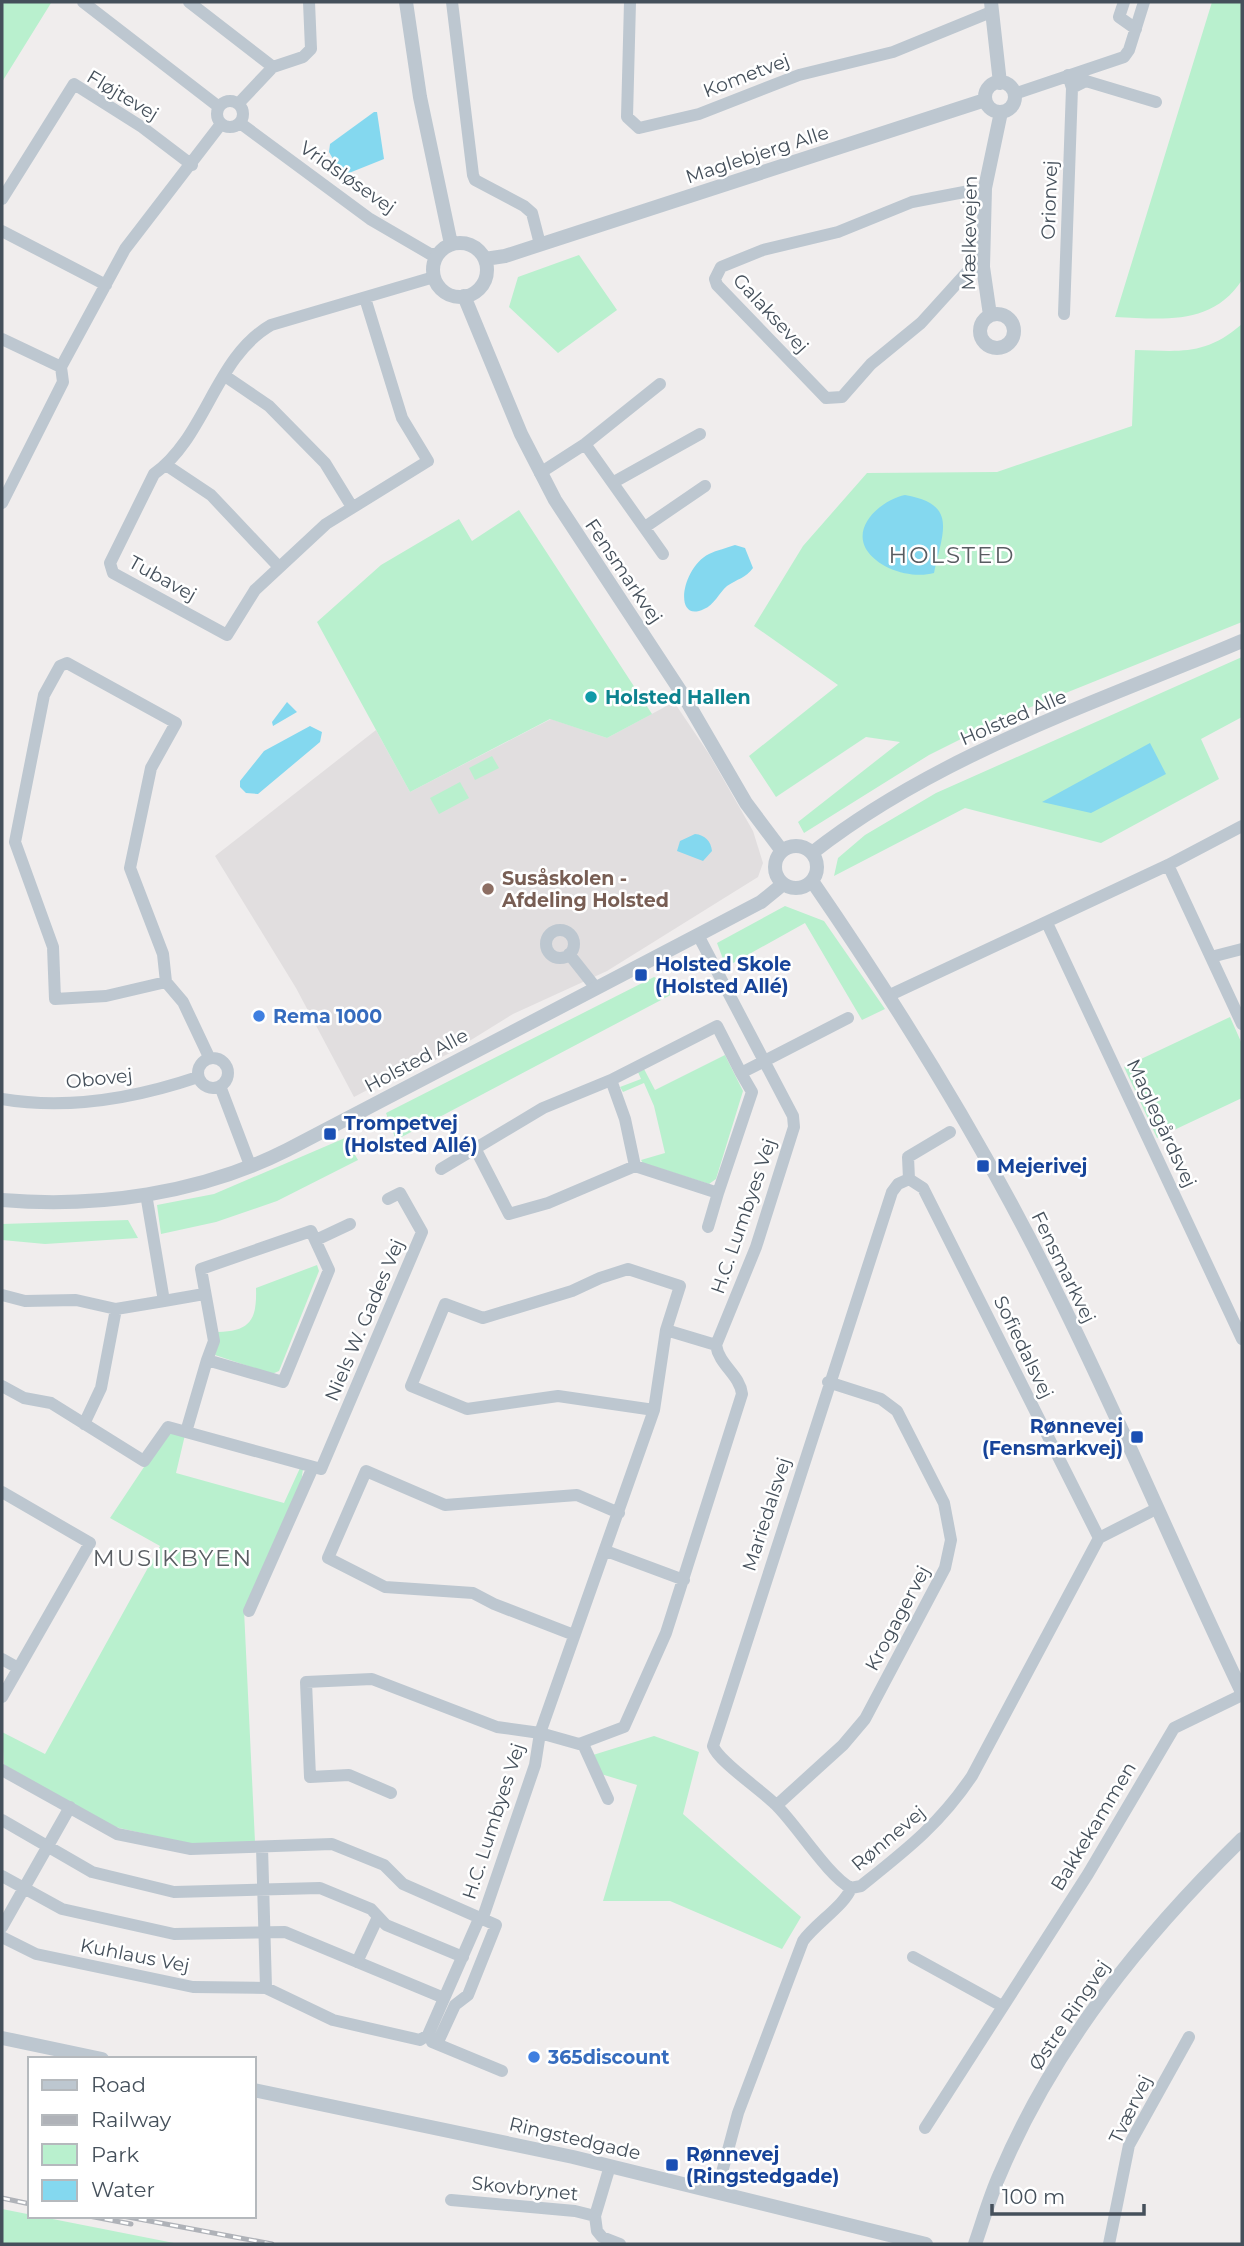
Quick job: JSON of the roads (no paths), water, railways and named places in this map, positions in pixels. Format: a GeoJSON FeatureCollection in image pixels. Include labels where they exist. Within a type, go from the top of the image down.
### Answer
{"type":"FeatureCollection","features":[{"type":"Feature","properties":{"kind":"street"},"geometry":{"type":"LineString","coordinates":[[83,2],[219,107]]}},
{"type":"Feature","properties":{"kind":"street"},"geometry":{"type":"LineString","coordinates":[[189,2],[273,67]]}},
{"type":"Feature","properties":{"kind":"street"},"geometry":{"type":"LineString","coordinates":[[238,104],[273,67],[303,57],[311,49],[309,2]]}},
{"type":"Feature","properties":{"kind":"street"},"geometry":{"type":"LineString","coordinates":[[406,2],[418,85],[451,244]]}},
{"type":"Feature","properties":{"kind":"street"},"geometry":{"type":"LineString","coordinates":[[452,2],[473,175],[475,180],[532,213],[540,244]]}},
{"type":"Feature","properties":{"kind":"street","name":"Kometvej"},"geometry":{"type":"LineString","coordinates":[[630,2],[627,117],[639,128],[699,114],[799,75],[893,52],[991,7]]}},
{"type":"Feature","properties":{"kind":"street"},"geometry":{"type":"LineString","coordinates":[[1124,2],[1119,18],[1136,30]]}},
{"type":"Feature","properties":{"kind":"street"},"geometry":{"type":"LineString","coordinates":[[1014,94],[1124,57],[1144,2]]}},
{"type":"Feature","properties":{"kind":"street"},"geometry":{"type":"LineString","coordinates":[[991,7],[1000,61],[1000,83]]}},
{"type":"Feature","properties":{"kind":"street","name":"Orionvej"},"geometry":{"type":"LineString","coordinates":[[1063,314],[1072,88],[1068,75]]}},
{"type":"Feature","properties":{"kind":"street"},"geometry":{"type":"LineString","coordinates":[[1072,88],[1086,81],[1156,102]]}},
{"type":"Feature","properties":{"kind":"street"},"geometry":{"type":"LineString","coordinates":[[1000,83],[1009,86],[1014,94],[1010,108],[1001,112],[993,110],[985,100],[988,88],[1000,83]]}},
{"type":"Feature","properties":{"kind":"street","name":"Fløjtevej"},"geometry":{"type":"LineString","coordinates":[[2,199],[74,84],[142,127],[192,165]]}},
{"type":"Feature","properties":{"kind":"street","name":"Maglebjerg Alle"},"geometry":{"type":"LineString","coordinates":[[485,259],[540,244],[985,100]]}},
{"type":"Feature","properties":{"kind":"street"},"geometry":{"type":"LineString","coordinates":[[226,102],[238,104],[243,111],[240,123],[230,127],[222,124],[217,114],[219,107],[226,102]]}},
{"type":"Feature","properties":{"kind":"street","name":"Mælkevejen"},"geometry":{"type":"LineString","coordinates":[[990,315],[984,267],[985,188],[1001,112]]}},
{"type":"Feature","properties":{"kind":"street","name":"Vridsløsevej"},"geometry":{"type":"LineString","coordinates":[[240,123],[370,219],[430,254],[438,254]]}},
{"type":"Feature","properties":{"kind":"street"},"geometry":{"type":"LineString","coordinates":[[2,503],[63,382],[61,367],[125,249],[222,124]]}},
{"type":"Feature","properties":{"kind":"street","name":"Galaksevej"},"geometry":{"type":"LineString","coordinates":[[984,267],[969,271],[921,323],[871,363],[842,397],[835,400],[826,398],[717,285],[715,279],[721,267],[763,250],[838,232],[912,202],[985,188]]}},
{"type":"Feature","properties":{"kind":"street"},"geometry":{"type":"LineString","coordinates":[[2,232],[106,285]]}},
{"type":"Feature","properties":{"kind":"street"},"geometry":{"type":"LineString","coordinates":[[467,243],[485,259],[484,283],[464,296],[449,294],[434,277],[438,254],[451,244],[467,243]]}},
{"type":"Feature","properties":{"kind":"street","name":"Tubavej"},"geometry":{"type":"LineString","coordinates":[[365,298],[402,418],[429,461],[326,524],[247,600],[227,635],[113,573],[110,563],[154,474],[166,465],[248,342],[265,328],[434,277]]}},
{"type":"Feature","properties":{"kind":"street","name":"Fensmarkvej"},"geometry":{"type":"LineString","coordinates":[[464,296],[540,473],[576,536],[685,698],[746,803],[782,850]]}},
{"type":"Feature","properties":{"kind":"street"},"geometry":{"type":"LineString","coordinates":[[2,339],[61,367]]}},
{"type":"Feature","properties":{"kind":"street"},"geometry":{"type":"LineString","coordinates":[[225,376],[269,406],[325,463],[352,507]]}},
{"type":"Feature","properties":{"kind":"street"},"geometry":{"type":"LineString","coordinates":[[540,473],[585,443],[660,384]]}},
{"type":"Feature","properties":{"kind":"street"},"geometry":{"type":"LineString","coordinates":[[614,482],[700,434]]}},
{"type":"Feature","properties":{"kind":"street"},"geometry":{"type":"LineString","coordinates":[[585,443],[663,554]]}},
{"type":"Feature","properties":{"kind":"street"},"geometry":{"type":"LineString","coordinates":[[166,465],[211,495],[279,567]]}},
{"type":"Feature","properties":{"kind":"street"},"geometry":{"type":"LineString","coordinates":[[645,527],[705,486]]}},
{"type":"Feature","properties":{"kind":"street","name":"Holsted Alle"},"geometry":{"type":"LineString","coordinates":[[812,853],[866,814],[953,764],[1242,641]]}},
{"type":"Feature","properties":{"kind":"street"},"geometry":{"type":"LineString","coordinates":[[166,982],[106,996],[55,999],[54,947],[15,842],[44,695],[60,666],[66,663],[176,723],[151,768],[131,857],[133,878],[163,954],[166,982],[183,1002],[209,1057]]}},
{"type":"Feature","properties":{"kind":"street"},"geometry":{"type":"LineString","coordinates":[[890,995],[1047,923],[1242,827]]}},
{"type":"Feature","properties":{"kind":"street"},"geometry":{"type":"LineString","coordinates":[[799,846],[812,853],[817,867],[811,881],[800,887],[783,884],[775,868],[782,850],[799,846]]}},
{"type":"Feature","properties":{"kind":"street"},"geometry":{"type":"LineString","coordinates":[[1168,865],[1242,1024]]}},
{"type":"Feature","properties":{"kind":"street","name":"Fensmarkvej"},"geometry":{"type":"LineString","coordinates":[[811,881],[890,995],[970,1127],[1050,1278],[1242,1694]]}},
{"type":"Feature","properties":{"kind":"street","name":"Holsted Alle"},"geometry":{"type":"LineString","coordinates":[[2,1200],[79,1202],[146,1194],[212,1179],[281,1153],[698,935],[761,901],[783,884]]}},
{"type":"Feature","properties":{"kind":"street","name":"Maglegårdsvej"},"geometry":{"type":"LineString","coordinates":[[1047,923],[1236,1312],[1242,1339]]}},
{"type":"Feature","properties":{"kind":"street","name":"H.C. Lumbyes Vej"},"geometry":{"type":"LineString","coordinates":[[698,935],[793,1116],[794,1127],[756,1247],[716,1345]]}},
{"type":"Feature","properties":{"kind":"street"},"geometry":{"type":"LineString","coordinates":[[1211,957],[1242,949]]}},
{"type":"Feature","properties":{"kind":"street"},"geometry":{"type":"LineString","coordinates":[[569,954],[596,988]]}},
{"type":"Feature","properties":{"kind":"street"},"geometry":{"type":"LineString","coordinates":[[741,1073],[848,1017]]}},
{"type":"Feature","properties":{"kind":"street","name":"H.C. Lumbyes Vej"},"geometry":{"type":"LineString","coordinates":[[442,1169],[543,1108],[611,1080],[717,1026],[752,1092],[708,1227]]}},
{"type":"Feature","properties":{"kind":"street"},"geometry":{"type":"LineString","coordinates":[[209,1057],[219,1058],[228,1070],[227,1079],[220,1086],[207,1087],[198,1077],[198,1067],[209,1057]]}},
{"type":"Feature","properties":{"kind":"street","name":"Obovej"},"geometry":{"type":"LineString","coordinates":[[2,1099],[74,1102],[113,1099],[156,1091],[198,1077]]}},
{"type":"Feature","properties":{"kind":"street"},"geometry":{"type":"LineString","coordinates":[[476,1150],[509,1214],[548,1203],[635,1166],[625,1119],[611,1080]]}},
{"type":"Feature","properties":{"kind":"street"},"geometry":{"type":"LineString","coordinates":[[220,1086],[250,1165]]}},
{"type":"Feature","properties":{"kind":"street","name":"Mariedalsvej"},"geometry":{"type":"LineString","coordinates":[[851,1888],[777,1805],[746,1776],[716,1756],[713,1746],[828,1381],[892,1192],[898,1184],[909,1179],[908,1157],[950,1132]]}},
{"type":"Feature","properties":{"kind":"street","name":"H.C. Lumbyes Vej"},"geometry":{"type":"LineString","coordinates":[[635,1166],[718,1193]]}},
{"type":"Feature","properties":{"kind":"street","name":"Sofiedalsvej"},"geometry":{"type":"LineString","coordinates":[[909,1179],[923,1188],[1099,1538]]}},
{"type":"Feature","properties":{"kind":"street","name":"Niels W. Gades Vej"},"geometry":{"type":"LineString","coordinates":[[249,1611],[313,1467],[321,1469],[422,1232],[400,1193],[388,1199]]}},
{"type":"Feature","properties":{"kind":"street"},"geometry":{"type":"LineString","coordinates":[[146,1194],[164,1301]]}},
{"type":"Feature","properties":{"kind":"street"},"geometry":{"type":"LineString","coordinates":[[316,1240],[350,1224]]}},
{"type":"Feature","properties":{"kind":"street"},"geometry":{"type":"LineString","coordinates":[[186,1432],[207,1360],[214,1341],[201,1269],[311,1231],[329,1270],[283,1382],[207,1360]]}},
{"type":"Feature","properties":{"kind":"street","name":"H.C. Lumbyes Vej"},"geometry":{"type":"LineString","coordinates":[[480,1919],[535,1765],[540,1733],[654,1410],[666,1329],[680,1286],[628,1269],[572,1291],[483,1318],[444,1304],[411,1386],[467,1409],[558,1396],[654,1410]]}},
{"type":"Feature","properties":{"kind":"street"},"geometry":{"type":"LineString","coordinates":[[2,1295],[25,1301],[76,1300],[116,1309],[204,1294]]}},
{"type":"Feature","properties":{"kind":"street"},"geometry":{"type":"LineString","coordinates":[[83,1424],[101,1388],[116,1309]]}},
{"type":"Feature","properties":{"kind":"street"},"geometry":{"type":"LineString","coordinates":[[608,1799],[583,1744],[624,1727],[666,1633],[742,1394],[739,1383],[718,1357],[716,1345],[666,1329]]}},
{"type":"Feature","properties":{"kind":"street","name":"Krogagervej"},"geometry":{"type":"LineString","coordinates":[[777,1805],[844,1745],[865,1719],[945,1568],[951,1540],[944,1503],[897,1411],[881,1399],[828,1381]]}},
{"type":"Feature","properties":{"kind":"street"},"geometry":{"type":"LineString","coordinates":[[2,1386],[24,1398],[51,1403],[144,1461],[168,1427],[313,1467]]}},
{"type":"Feature","properties":{"kind":"street"},"geometry":{"type":"LineString","coordinates":[[574,1634],[494,1604],[473,1593],[385,1587],[328,1558],[366,1471],[444,1505],[577,1495],[619,1513]]}},
{"type":"Feature","properties":{"kind":"street"},"geometry":{"type":"LineString","coordinates":[[2,1492],[90,1543],[2,1697]]}},
{"type":"Feature","properties":{"kind":"street"},"geometry":{"type":"LineString","coordinates":[[1099,1538],[1156,1509]]}},
{"type":"Feature","properties":{"kind":"street","name":"Rønnevej"},"geometry":{"type":"LineString","coordinates":[[717,2191],[738,2113],[798,1951],[810,1931],[848,1895],[851,1888],[861,1886],[929,1832],[953,1805],[972,1776],[1099,1538]]}},
{"type":"Feature","properties":{"kind":"street"},"geometry":{"type":"LineString","coordinates":[[606,1551],[684,1580]]}},
{"type":"Feature","properties":{"kind":"street"},"geometry":{"type":"LineString","coordinates":[[2,1659],[18,1668]]}},
{"type":"Feature","properties":{"kind":"street","name":"H.C. Lumbyes Vej"},"geometry":{"type":"LineString","coordinates":[[391,1793],[349,1775],[310,1777],[306,1682],[372,1679],[497,1727],[540,1733],[583,1744]]}},
{"type":"Feature","properties":{"kind":"street","name":"Bakkekammen"},"geometry":{"type":"LineString","coordinates":[[925,2128],[1088,1874],[1174,1728],[1242,1694]]}},
{"type":"Feature","properties":{"kind":"street"},"geometry":{"type":"LineString","coordinates":[[2,1770],[117,1834],[191,1849],[332,1844],[384,1865],[403,1884],[496,1925],[468,1995],[455,2005],[431,2042]]}},
{"type":"Feature","properties":{"kind":"street"},"geometry":{"type":"LineString","coordinates":[[2,1927],[70,1807]]}},
{"type":"Feature","properties":{"kind":"street"},"geometry":{"type":"LineString","coordinates":[[2,1820],[102,1876],[174,1892],[320,1888],[371,1909],[386,1926],[463,1957]]}},
{"type":"Feature","properties":{"kind":"street","name":"Østre Ringvej"},"geometry":{"type":"LineString","coordinates":[[975,2244],[1011,2149],[1044,2085],[1090,2011],[1144,1942],[1242,1839]]}},
{"type":"Feature","properties":{"kind":"street"},"geometry":{"type":"LineString","coordinates":[[262,1847],[266,1988]]}},
{"type":"Feature","properties":{"kind":"street","name":"Kuhlaus Vej"},"geometry":{"type":"LineString","coordinates":[[2,1876],[62,1909],[174,1934],[285,1932],[444,1998]]}},
{"type":"Feature","properties":{"kind":"street"},"geometry":{"type":"LineString","coordinates":[[357,1962],[378,1917]]}},
{"type":"Feature","properties":{"kind":"street"},"geometry":{"type":"LineString","coordinates":[[431,2042],[444,1998],[480,1919]]}},
{"type":"Feature","properties":{"kind":"street","name":"Kuhlaus Vej"},"geometry":{"type":"LineString","coordinates":[[2,1937],[36,1954],[193,1987],[266,1988],[334,2020],[431,2042],[502,2071]]}},
{"type":"Feature","properties":{"kind":"street"},"geometry":{"type":"LineString","coordinates":[[913,1957],[1002,2006]]}},
{"type":"Feature","properties":{"kind":"street"},"geometry":{"type":"LineString","coordinates":[[2,2038],[92,2057]]}},
{"type":"Feature","properties":{"kind":"street","name":"Tværvej"},"geometry":{"type":"LineString","coordinates":[[1109,2244],[1129,2146],[1189,2038]]}},
{"type":"Feature","properties":{"kind":"street","name":"Ringstedgade"},"geometry":{"type":"LineString","coordinates":[[256,2090],[610,2166],[926,2244]]}},
{"type":"Feature","properties":{"kind":"street","name":"Skovbrynet"},"geometry":{"type":"LineString","coordinates":[[610,2166],[594,2216],[601,2237],[620,2244]]}},
{"type":"Feature","properties":{"kind":"street","name":"Skovbrynet"},"geometry":{"type":"LineString","coordinates":[[451,2200],[575,2211],[594,2216]]}},
{"type":"Feature","properties":{"kind":"water"},"geometry":{"type":"Polygon","coordinates":[[[377,112],[384,159],[349,173],[341,173],[329,152],[330,144],[377,112]]]}},
{"type":"Feature","properties":{"kind":"water"},"geometry":{"type":"Polygon","coordinates":[[[905,495],[922,499],[940,513],[943,532],[934,573],[916,575],[897,571],[879,562],[866,549],[863,531],[872,514],[888,502],[905,495]]]}},
{"type":"Feature","properties":{"kind":"water"},"geometry":{"type":"Polygon","coordinates":[[[735,545],[745,548],[753,568],[727,586],[708,607],[694,612],[688,609],[684,592],[699,561],[709,554],[735,545]]]}},
{"type":"Feature","properties":{"kind":"water"},"geometry":{"type":"Polygon","coordinates":[[[287,702],[297,712],[273,726],[272,722],[287,702]]]}},
{"type":"Feature","properties":{"kind":"water"},"geometry":{"type":"Polygon","coordinates":[[[310,726],[322,732],[320,742],[258,794],[246,793],[240,787],[240,781],[264,751],[310,726]]]}},
{"type":"Feature","properties":{"kind":"water"},"geometry":{"type":"Polygon","coordinates":[[[1150,743],[1166,774],[1091,813],[1042,802],[1150,743]]]}},
{"type":"Feature","properties":{"kind":"water"},"geometry":{"type":"Polygon","coordinates":[[[695,834],[705,837],[711,847],[712,851],[703,861],[677,851],[680,841],[695,834]]]}},
{"type":"Feature","properties":{"kind":"railway"},"geometry":{"type":"LineString","coordinates":[[2,2198],[28,2204]]}},
{"type":"Feature","properties":{"kind":"railway"},"geometry":{"type":"LineString","coordinates":[[100,2218],[131,2224]]}},
{"type":"Feature","properties":{"kind":"railway"},"geometry":{"type":"LineString","coordinates":[[134,2218],[272,2244]]}},
{"type":"Feature","properties":{"kind":"place","name":"Holsted Hallen"},"geometry":{"type":"Point","coordinates":[591,697]}},
{"type":"Feature","properties":{"kind":"place","name":"Susåskolen - Afdeling Holsted"},"geometry":{"type":"Point","coordinates":[488,889]}},
{"type":"Feature","properties":{"kind":"place","name":"Holsted Skole (Holsted Allé)"},"geometry":{"type":"Point","coordinates":[641,975]}},
{"type":"Feature","properties":{"kind":"place","name":"Rema 1000"},"geometry":{"type":"Point","coordinates":[259,1016]}},
{"type":"Feature","properties":{"kind":"place","name":"Trompetvej (Holsted Allé)"},"geometry":{"type":"Point","coordinates":[330,1134]}},
{"type":"Feature","properties":{"kind":"place","name":"Mejerivej"},"geometry":{"type":"Point","coordinates":[983,1166]}},
{"type":"Feature","properties":{"kind":"place","name":"Rønnevej (Fensmarkvej)"},"geometry":{"type":"Point","coordinates":[1137,1437]}},
{"type":"Feature","properties":{"kind":"place","name":"365discount"},"geometry":{"type":"Point","coordinates":[534,2057]}},
{"type":"Feature","properties":{"kind":"place","name":"Rønnevej (Ringstedgade)"},"geometry":{"type":"Point","coordinates":[672,2165]}},
{"type":"Feature","properties":{"kind":"district","name":"HOLSTED"},"geometry":{"type":"Point","coordinates":[952,555]}},
{"type":"Feature","properties":{"kind":"district","name":"MUSIKBYEN"},"geometry":{"type":"Point","coordinates":[173,1558]}}]}
